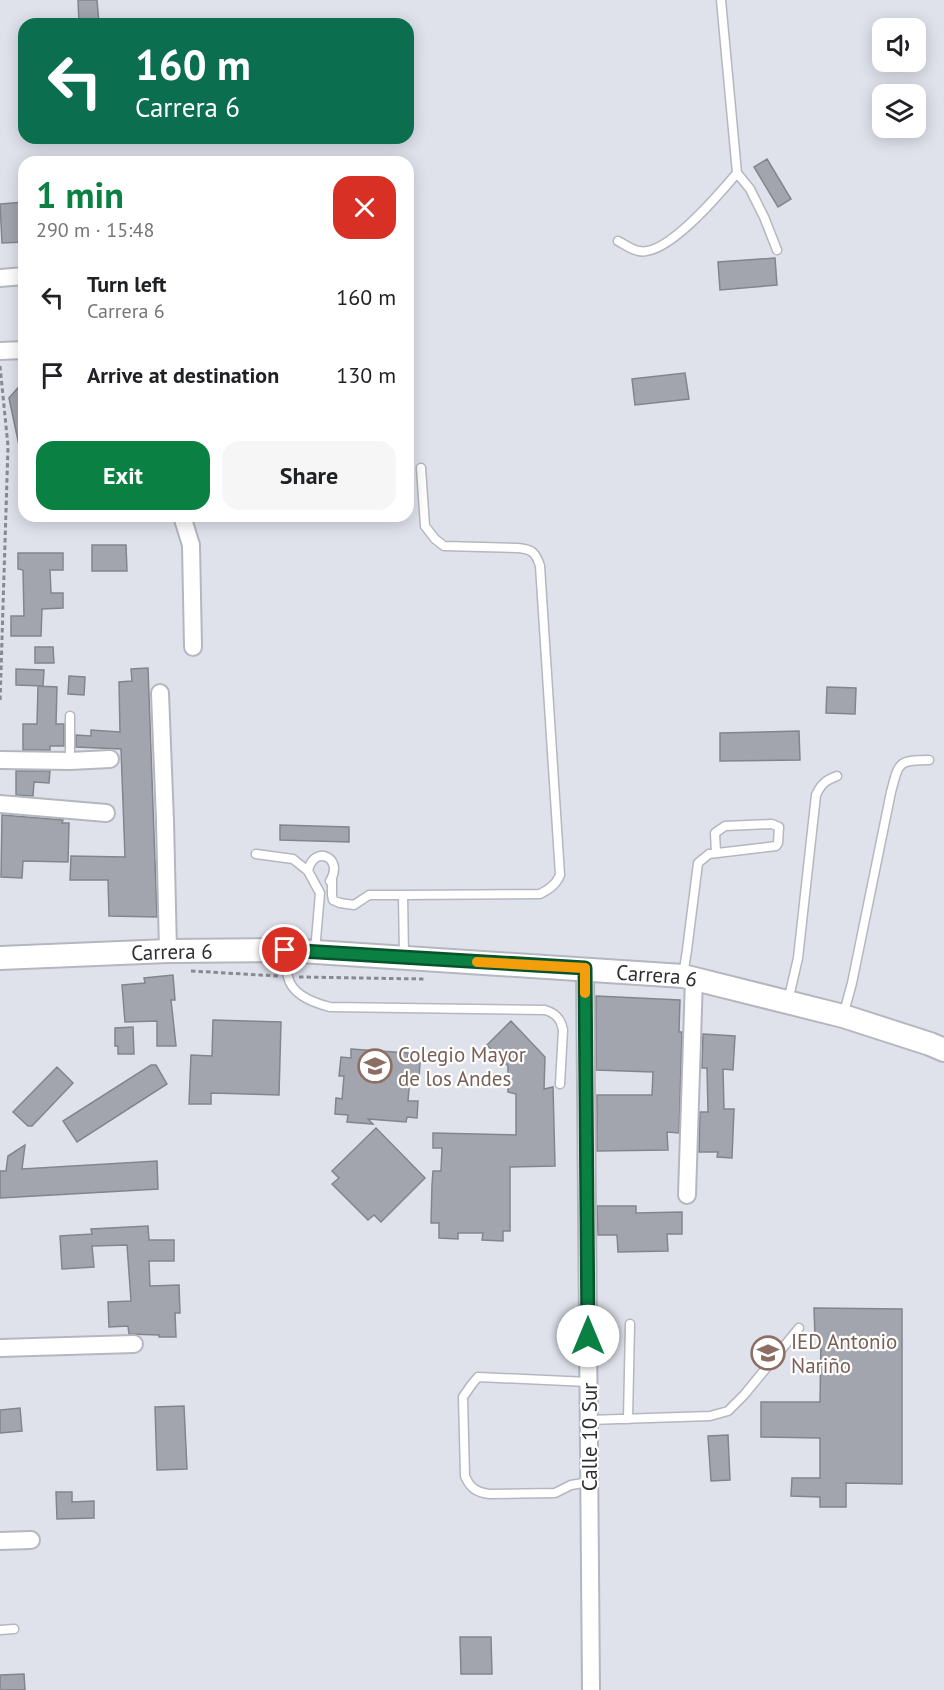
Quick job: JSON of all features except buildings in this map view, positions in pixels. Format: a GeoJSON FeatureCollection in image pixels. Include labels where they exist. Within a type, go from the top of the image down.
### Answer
{"type":"FeatureCollection","features":[{"type":"Feature","properties":{"kind":"main road","name":"Carrera 6"},"geometry":{"type":"LineString","coordinates":[[0,958],[168,951],[285,950],[585,968],[689,977],[843,1016],[944,1050]]}},
{"type":"Feature","properties":{"kind":"street"},"geometry":{"type":"LineString","coordinates":[[0,278],[18,276]]}},
{"type":"Feature","properties":{"kind":"street"},"geometry":{"type":"LineString","coordinates":[[0,351],[18,350]]}},
{"type":"Feature","properties":{"kind":"street"},"geometry":{"type":"LineString","coordinates":[[184,522],[191,545],[193,647]]}},
{"type":"Feature","properties":{"kind":"street"},"geometry":{"type":"LineString","coordinates":[[160,693],[168,951]]}},
{"type":"Feature","properties":{"kind":"street"},"geometry":{"type":"LineString","coordinates":[[0,760],[110,759]]}},
{"type":"Feature","properties":{"kind":"street"},"geometry":{"type":"LineString","coordinates":[[0,804],[106,813]]}},
{"type":"Feature","properties":{"kind":"street","name":"Calle 10 Sur"},"geometry":{"type":"LineString","coordinates":[[585,968],[591,1690]]}},
{"type":"Feature","properties":{"kind":"street"},"geometry":{"type":"LineString","coordinates":[[687,1195],[689,977]]}},
{"type":"Feature","properties":{"kind":"street"},"geometry":{"type":"LineString","coordinates":[[0,1348],[134,1344]]}},
{"type":"Feature","properties":{"kind":"street"},"geometry":{"type":"LineString","coordinates":[[0,1541],[31,1540]]}},
{"type":"Feature","properties":{"kind":"lane"},"geometry":{"type":"LineString","coordinates":[[721,0],[737,173],[750,189],[777,250]]}},
{"type":"Feature","properties":{"kind":"lane"},"geometry":{"type":"LineString","coordinates":[[618,240],[640,251],[657,249],[705,210],[737,173]]}},
{"type":"Feature","properties":{"kind":"lane"},"geometry":{"type":"LineString","coordinates":[[308,871],[314,858],[327,857],[335,868],[332,879],[333,900],[354,905],[369,895],[540,894],[551,888],[560,875],[540,566],[537,555],[530,549],[444,546],[425,526],[421,468]]}},
{"type":"Feature","properties":{"kind":"lane"},"geometry":{"type":"LineString","coordinates":[[70,716],[70,761]]}},
{"type":"Feature","properties":{"kind":"lane"},"geometry":{"type":"LineString","coordinates":[[843,1016],[898,768],[908,760],[929,760]]}},
{"type":"Feature","properties":{"kind":"lane"},"geometry":{"type":"LineString","coordinates":[[788,1001],[798,958],[816,795],[820,786],[837,776]]}},
{"type":"Feature","properties":{"kind":"lane"},"geometry":{"type":"LineString","coordinates":[[689,977],[687,950],[698,863],[709,854],[776,846],[778,828],[772,824],[725,826],[716,833],[716,853]]}},
{"type":"Feature","properties":{"kind":"lane"},"geometry":{"type":"LineString","coordinates":[[256,854],[293,859],[308,871],[320,893],[315,951]]}},
{"type":"Feature","properties":{"kind":"lane"},"geometry":{"type":"LineString","coordinates":[[320,893],[332,879]]}},
{"type":"Feature","properties":{"kind":"lane"},"geometry":{"type":"LineString","coordinates":[[403,895],[404,957]]}},
{"type":"Feature","properties":{"kind":"lane"},"geometry":{"type":"LineString","coordinates":[[285,950],[289,980],[297,991],[309,1000],[330,1007],[545,1010],[553,1012],[562,1024],[563,1030],[560,1084]]}},
{"type":"Feature","properties":{"kind":"lane"},"geometry":{"type":"LineString","coordinates":[[628,1419],[630,1324]]}},
{"type":"Feature","properties":{"kind":"lane"},"geometry":{"type":"LineString","coordinates":[[589,1420],[710,1416],[728,1411],[799,1328]]}},
{"type":"Feature","properties":{"kind":"lane"},"geometry":{"type":"LineString","coordinates":[[588,1382],[478,1377],[463,1397],[465,1476],[469,1486],[479,1492],[489,1494],[555,1493],[571,1485],[589,1482]]}},
{"type":"Feature","properties":{"kind":"lane"},"geometry":{"type":"LineString","coordinates":[[0,1630],[14,1629]]}},
{"type":"Feature","properties":{"kind":"path"},"geometry":{"type":"LineString","coordinates":[[0,366],[8,446],[0,703]]}},
{"type":"Feature","properties":{"kind":"path"},"geometry":{"type":"LineString","coordinates":[[185,970],[288,976],[425,979]]}},
{"type":"Feature","properties":{"kind":"slow traffic"},"geometry":{"type":"LineString","coordinates":[[477,962],[585,968],[585,993]]}},
{"type":"Feature","properties":{"kind":"place","name":"Colegio Mayor de los Andes"},"geometry":{"type":"Point","coordinates":[375,1066]}},
{"type":"Feature","properties":{"kind":"place","name":"IED Antonio Nariño"},"geometry":{"type":"Point","coordinates":[768,1353]}},
{"type":"Feature","properties":{"kind":"route"},"geometry":{"type":"LineString","coordinates":[[285,950],[585,968],[588,1336]]}}]}
